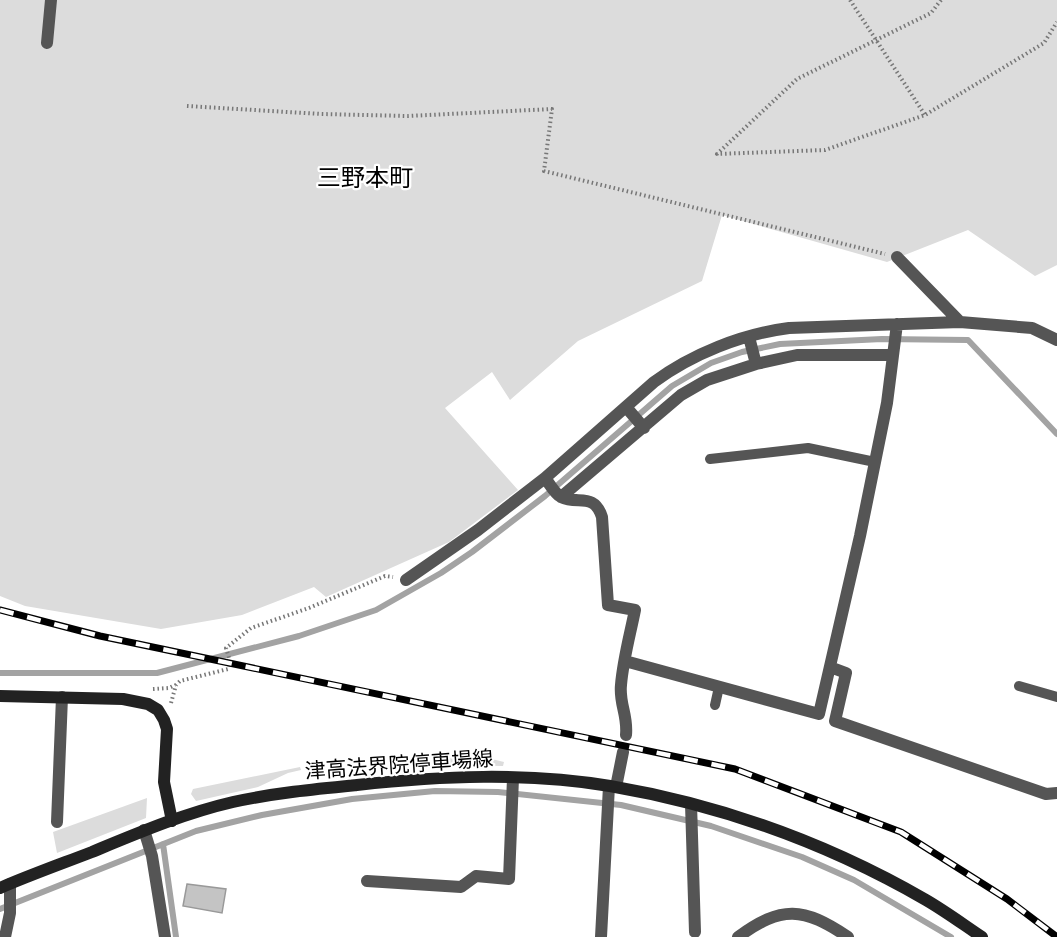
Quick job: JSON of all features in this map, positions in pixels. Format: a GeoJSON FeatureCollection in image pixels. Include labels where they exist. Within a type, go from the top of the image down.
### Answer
{"type":"FeatureCollection","features":[{"type":"Feature","properties":{"kind":"main road"},"geometry":{"type":"LineString","coordinates":[[0,696],[136,700],[158,711],[167,729],[164,782],[172,821]]}},
{"type":"Feature","properties":{"kind":"main road","name":"津高法界院停車場線"},"geometry":{"type":"LineString","coordinates":[[5,886],[144,830],[233,802],[307,790],[464,777],[513,788],[610,795],[691,815],[770,827],[843,857],[927,900],[982,937]]}},
{"type":"Feature","properties":{"kind":"street"},"geometry":{"type":"LineString","coordinates":[[46,43],[51,0]]}},
{"type":"Feature","properties":{"kind":"street"},"geometry":{"type":"LineString","coordinates":[[897,256],[960,322]]}},
{"type":"Feature","properties":{"kind":"street"},"geometry":{"type":"LineString","coordinates":[[406,580],[546,479],[673,368],[696,357],[771,330],[789,328],[897,327],[960,322],[1032,328],[1057,340]]}},
{"type":"Feature","properties":{"kind":"street"},"geometry":{"type":"LineString","coordinates":[[625,661],[819,714],[887,403],[897,327]]}},
{"type":"Feature","properties":{"kind":"street"},"geometry":{"type":"LineString","coordinates":[[750,339],[756,362]]}},
{"type":"Feature","properties":{"kind":"street"},"geometry":{"type":"LineString","coordinates":[[560,496],[694,386],[707,380],[756,362],[797,355],[893,353]]}},
{"type":"Feature","properties":{"kind":"street"},"geometry":{"type":"LineString","coordinates":[[627,409],[643,427]]}},
{"type":"Feature","properties":{"kind":"street"},"geometry":{"type":"LineString","coordinates":[[546,479],[560,496],[593,503],[599,508],[602,517],[608,605],[635,610],[621,685],[622,704],[628,722],[626,735]]}},
{"type":"Feature","properties":{"kind":"street"},"geometry":{"type":"LineString","coordinates":[[831,667],[846,673],[835,721],[1046,794],[1057,793]]}},
{"type":"Feature","properties":{"kind":"street"},"geometry":{"type":"LineString","coordinates":[[57,822],[62,697]]}},
{"type":"Feature","properties":{"kind":"street"},"geometry":{"type":"LineString","coordinates":[[601,937],[610,795],[623,752]]}},
{"type":"Feature","properties":{"kind":"street"},"geometry":{"type":"LineString","coordinates":[[367,881],[461,887],[476,876],[509,879],[513,788]]}},
{"type":"Feature","properties":{"kind":"street"},"geometry":{"type":"LineString","coordinates":[[691,815],[695,932]]}},
{"type":"Feature","properties":{"kind":"street"},"geometry":{"type":"LineString","coordinates":[[144,830],[152,856],[165,937]]}},
{"type":"Feature","properties":{"kind":"street"},"geometry":{"type":"LineString","coordinates":[[5,886],[10,899],[10,913],[5,937]]}},
{"type":"Feature","properties":{"kind":"street"},"geometry":{"type":"LineString","coordinates":[[738,937],[755,924],[781,913],[807,915],[826,922],[848,937]]}},
{"type":"Feature","properties":{"kind":"lane"},"geometry":{"type":"LineString","coordinates":[[710,459],[808,448],[875,462]]}},
{"type":"Feature","properties":{"kind":"lane"},"geometry":{"type":"LineString","coordinates":[[1019,686],[1057,697]]}},
{"type":"Feature","properties":{"kind":"lane"},"geometry":{"type":"LineString","coordinates":[[715,705],[719,687]]}},
{"type":"Feature","properties":{"kind":"path"},"geometry":{"type":"LineString","coordinates":[[850,0],[924,115]]}},
{"type":"Feature","properties":{"kind":"path"},"geometry":{"type":"LineString","coordinates":[[940,0],[931,14],[796,79],[717,154],[825,150],[924,115],[1044,43],[1057,22]]}},
{"type":"Feature","properties":{"kind":"path"},"geometry":{"type":"LineString","coordinates":[[187,106],[321,114],[408,116],[552,109],[544,171],[897,256]]}},
{"type":"Feature","properties":{"kind":"path"},"geometry":{"type":"LineString","coordinates":[[164,720],[176,685],[180,681],[228,669],[230,662],[226,648],[251,628],[309,608],[385,576],[406,580]]}},
{"type":"Feature","properties":{"kind":"shaded area"},"geometry":{"type":"Polygon","coordinates":[[[0,0],[1057,0],[1057,265],[1035,276],[968,230],[887,262],[722,215],[702,281],[578,341],[510,400],[492,372],[445,408],[518,490],[449,542],[326,597],[314,587],[242,615],[161,629],[25,606],[0,596],[0,0]]]}},
{"type":"Feature","properties":{"kind":"shaded area"},"geometry":{"type":"Polygon","coordinates":[[[471,754],[504,762],[503,766],[441,765],[442,757],[471,754]]]}},
{"type":"Feature","properties":{"kind":"shaded area"},"geometry":{"type":"Polygon","coordinates":[[[300,767],[301,770],[288,773],[258,787],[196,801],[191,794],[193,789],[300,767]]]}},
{"type":"Feature","properties":{"kind":"shaded area"},"geometry":{"type":"Polygon","coordinates":[[[147,798],[146,818],[57,853],[53,832],[147,798]]]}},
{"type":"Feature","properties":{"kind":"building"},"geometry":{"type":"Polygon","coordinates":[[[187,884],[226,889],[222,913],[183,906],[187,884]]]}},
{"type":"Feature","properties":{"kind":"waterway"},"geometry":{"type":"LineString","coordinates":[[0,673],[157,673],[299,636],[376,610],[441,573],[472,552],[545,496],[672,386],[711,363],[742,352],[780,344],[882,339],[968,340],[1057,434]]}},
{"type":"Feature","properties":{"kind":"waterway"},"geometry":{"type":"LineString","coordinates":[[0,909],[196,831],[262,815],[352,799],[435,791],[498,792],[621,805],[711,826],[802,857],[854,880],[951,937]]}},
{"type":"Feature","properties":{"kind":"waterway"},"geometry":{"type":"LineString","coordinates":[[163,844],[176,937]]}},
{"type":"Feature","properties":{"kind":"railway"},"geometry":{"type":"LineString","coordinates":[[0,610],[100,636],[735,769],[901,832],[1007,899],[1057,937]]}},
{"type":"Feature","properties":{"kind":"district","name":"三野本町"},"geometry":{"type":"Point","coordinates":[365,178]}}]}
